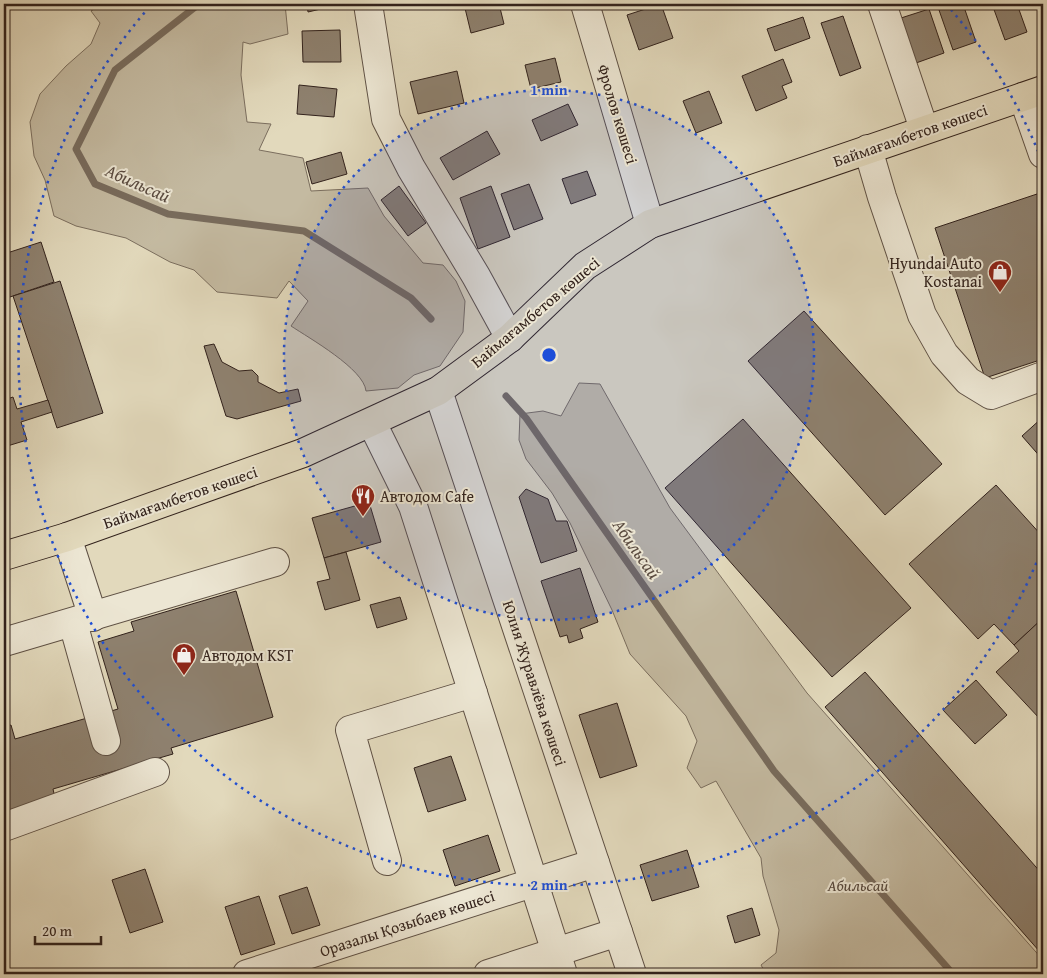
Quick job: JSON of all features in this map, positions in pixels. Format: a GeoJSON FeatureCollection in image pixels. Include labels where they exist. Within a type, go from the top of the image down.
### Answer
{"type":"FeatureCollection","features":[{"type":"Feature","properties":{"kind":"main road","name":"Баймағамбетов көшесі"},"geometry":{"type":"LineString","coordinates":[[4,556],[67,537],[303,453],[372,423],[438,391],[510,338],[585,266],[650,224],[1033,94]]}},
{"type":"Feature","properties":{"kind":"street"},"geometry":{"type":"LineString","coordinates":[[368,4],[386,119],[411,168],[476,276],[510,338]]}},
{"type":"Feature","properties":{"kind":"street","name":"Фролов көшесі"},"geometry":{"type":"LineString","coordinates":[[585,4],[650,224]]}},
{"type":"Feature","properties":{"kind":"street"},"geometry":{"type":"LineString","coordinates":[[882,4],[924,130]]}},
{"type":"Feature","properties":{"kind":"street"},"geometry":{"type":"LineString","coordinates":[[1033,94],[1043,154]]}},
{"type":"Feature","properties":{"kind":"street"},"geometry":{"type":"LineString","coordinates":[[868,149],[882,197],[922,315],[944,354],[968,381],[991,395],[1043,376]]}},
{"type":"Feature","properties":{"kind":"street","name":"Юлия Журавлёва көшесі"},"geometry":{"type":"LineString","coordinates":[[438,391],[632,974]]}},
{"type":"Feature","properties":{"kind":"street"},"geometry":{"type":"LineString","coordinates":[[372,423],[413,506],[559,963]]}},
{"type":"Feature","properties":{"kind":"street"},"geometry":{"type":"LineString","coordinates":[[67,537],[106,741]]}},
{"type":"Feature","properties":{"kind":"street"},"geometry":{"type":"LineString","coordinates":[[4,642],[275,562]]}},
{"type":"Feature","properties":{"kind":"street"},"geometry":{"type":"LineString","coordinates":[[387,861],[350,730],[473,693]]}},
{"type":"Feature","properties":{"kind":"street"},"geometry":{"type":"LineString","coordinates":[[4,827],[155,772]]}},
{"type":"Feature","properties":{"kind":"street","name":"Оразалы Қозыбаев көшесі"},"geometry":{"type":"LineString","coordinates":[[258,973],[595,863]]}},
{"type":"Feature","properties":{"kind":"street"},"geometry":{"type":"LineString","coordinates":[[488,974],[559,963],[618,932]]}},
{"type":"Feature","properties":{"kind":"green space","name":"Абильсай"},"geometry":{"type":"Polygon","coordinates":[[[102,4],[285,4],[288,34],[250,44],[243,42],[241,75],[247,122],[271,124],[259,150],[303,158],[311,191],[368,188],[384,216],[423,263],[443,265],[456,281],[465,301],[463,332],[440,366],[414,375],[398,388],[366,391],[363,382],[346,364],[291,326],[308,301],[289,281],[277,298],[217,292],[194,270],[170,262],[126,238],[76,226],[54,216],[45,180],[34,156],[30,122],[40,94],[66,66],[91,44],[100,23],[91,11],[102,4]]]}},
{"type":"Feature","properties":{"kind":"green space","name":"Абильсай"},"geometry":{"type":"Polygon","coordinates":[[[579,383],[600,384],[670,508],[807,693],[1043,960],[1043,974],[766,974],[761,965],[776,953],[779,930],[763,876],[761,858],[716,781],[701,788],[687,768],[697,741],[686,716],[630,654],[612,610],[570,523],[552,493],[526,459],[519,440],[520,414],[543,411],[561,416],[579,383]]]}},
{"type":"Feature","properties":{"kind":"building"},"geometry":{"type":"Polygon","coordinates":[[[307,4],[342,4],[308,12],[307,4]]]}},
{"type":"Feature","properties":{"kind":"building"},"geometry":{"type":"Polygon","coordinates":[[[464,4],[499,4],[504,24],[471,33],[464,4]]]}},
{"type":"Feature","properties":{"kind":"building"},"geometry":{"type":"Polygon","coordinates":[[[661,4],[673,38],[639,50],[627,15],[661,4]]]}},
{"type":"Feature","properties":{"kind":"building"},"geometry":{"type":"Polygon","coordinates":[[[963,4],[976,42],[953,50],[939,10],[963,4]]]}},
{"type":"Feature","properties":{"kind":"building"},"geometry":{"type":"Polygon","coordinates":[[[992,4],[1017,4],[1027,32],[1005,40],[992,4]]]}},
{"type":"Feature","properties":{"kind":"building"},"geometry":{"type":"Polygon","coordinates":[[[929,9],[944,53],[916,63],[901,18],[929,9]]]}},
{"type":"Feature","properties":{"kind":"building"},"geometry":{"type":"Polygon","coordinates":[[[843,16],[861,68],[840,76],[821,23],[843,16]]]}},
{"type":"Feature","properties":{"kind":"building"},"geometry":{"type":"Polygon","coordinates":[[[803,17],[810,38],[775,51],[767,29],[803,17]]]}},
{"type":"Feature","properties":{"kind":"building"},"geometry":{"type":"Polygon","coordinates":[[[340,30],[341,62],[303,62],[302,31],[340,30]]]}},
{"type":"Feature","properties":{"kind":"building"},"geometry":{"type":"Polygon","coordinates":[[[555,58],[561,82],[531,89],[525,65],[555,58]]]}},
{"type":"Feature","properties":{"kind":"building"},"geometry":{"type":"Polygon","coordinates":[[[783,59],[792,82],[782,86],[787,98],[756,111],[742,76],[783,59]]]}},
{"type":"Feature","properties":{"kind":"building"},"geometry":{"type":"Polygon","coordinates":[[[457,71],[464,103],[418,114],[410,82],[457,71]]]}},
{"type":"Feature","properties":{"kind":"building"},"geometry":{"type":"Polygon","coordinates":[[[299,85],[337,89],[334,117],[297,114],[299,85]]]}},
{"type":"Feature","properties":{"kind":"building"},"geometry":{"type":"Polygon","coordinates":[[[709,91],[722,123],[696,133],[683,101],[709,91]]]}},
{"type":"Feature","properties":{"kind":"building"},"geometry":{"type":"Polygon","coordinates":[[[568,104],[578,125],[541,141],[532,120],[568,104]]]}},
{"type":"Feature","properties":{"kind":"building"},"geometry":{"type":"Polygon","coordinates":[[[487,131],[500,154],[453,180],[440,158],[487,131]]]}},
{"type":"Feature","properties":{"kind":"building"},"geometry":{"type":"Polygon","coordinates":[[[341,152],[347,174],[312,184],[306,162],[341,152]]]}},
{"type":"Feature","properties":{"kind":"building"},"geometry":{"type":"Polygon","coordinates":[[[587,171],[596,195],[571,204],[562,179],[587,171]]]}},
{"type":"Feature","properties":{"kind":"building"},"geometry":{"type":"Polygon","coordinates":[[[529,184],[543,219],[514,230],[501,194],[529,184]]]}},
{"type":"Feature","properties":{"kind":"building"},"geometry":{"type":"Polygon","coordinates":[[[399,186],[426,223],[408,236],[381,200],[399,186]]]}},
{"type":"Feature","properties":{"kind":"building"},"geometry":{"type":"Polygon","coordinates":[[[491,186],[510,237],[478,249],[460,198],[491,186]]]}},
{"type":"Feature","properties":{"kind":"building","name":"Hyundai Auto Kostanai"},"geometry":{"type":"Polygon","coordinates":[[[1043,192],[1043,359],[985,378],[935,228],[1043,192]]]}},
{"type":"Feature","properties":{"kind":"building"},"geometry":{"type":"Polygon","coordinates":[[[41,242],[54,282],[4,299],[4,254],[41,242]]]}},
{"type":"Feature","properties":{"kind":"building"},"geometry":{"type":"Polygon","coordinates":[[[60,281],[103,413],[57,428],[13,296],[60,281]]]}},
{"type":"Feature","properties":{"kind":"building"},"geometry":{"type":"Polygon","coordinates":[[[804,311],[942,464],[885,515],[748,361],[804,311]]]}},
{"type":"Feature","properties":{"kind":"building"},"geometry":{"type":"Polygon","coordinates":[[[214,344],[222,362],[239,371],[252,370],[258,376],[258,382],[279,393],[298,389],[301,401],[237,419],[226,416],[204,346],[214,344]]]}},
{"type":"Feature","properties":{"kind":"building"},"geometry":{"type":"Polygon","coordinates":[[[13,397],[17,409],[48,400],[52,412],[21,422],[27,440],[4,447],[4,400],[13,397]]]}},
{"type":"Feature","properties":{"kind":"building"},"geometry":{"type":"Polygon","coordinates":[[[1043,417],[1043,460],[1022,436],[1043,417]]]}},
{"type":"Feature","properties":{"kind":"building"},"geometry":{"type":"Polygon","coordinates":[[[743,419],[911,608],[832,677],[665,488],[743,419]]]}},
{"type":"Feature","properties":{"kind":"building"},"geometry":{"type":"Polygon","coordinates":[[[996,485],[1043,537],[1043,618],[1014,645],[994,624],[978,639],[909,564],[996,485]]]}},
{"type":"Feature","properties":{"kind":"building"},"geometry":{"type":"Polygon","coordinates":[[[526,489],[548,499],[556,521],[567,521],[577,551],[541,563],[519,497],[526,489]]]}},
{"type":"Feature","properties":{"kind":"building"},"geometry":{"type":"Polygon","coordinates":[[[369,502],[381,542],[324,558],[312,518],[369,502]]]}},
{"type":"Feature","properties":{"kind":"building"},"geometry":{"type":"Polygon","coordinates":[[[346,552],[360,600],[325,610],[317,582],[330,579],[324,558],[346,552]]]}},
{"type":"Feature","properties":{"kind":"building"},"geometry":{"type":"Polygon","coordinates":[[[580,568],[598,622],[580,629],[583,638],[569,643],[567,635],[560,637],[541,581],[580,568]]]}},
{"type":"Feature","properties":{"kind":"building","name":"Автодом KST"},"geometry":{"type":"Polygon","coordinates":[[[236,591],[273,717],[171,748],[173,754],[53,789],[55,798],[4,812],[4,727],[11,725],[15,739],[118,709],[98,642],[134,631],[131,622],[236,591]]]}},
{"type":"Feature","properties":{"kind":"building"},"geometry":{"type":"Polygon","coordinates":[[[400,597],[407,619],[377,628],[370,605],[400,597]]]}},
{"type":"Feature","properties":{"kind":"building"},"geometry":{"type":"Polygon","coordinates":[[[1043,618],[1043,717],[1040,719],[996,672],[1019,651],[1014,645],[1043,618]]]}},
{"type":"Feature","properties":{"kind":"building"},"geometry":{"type":"Polygon","coordinates":[[[865,672],[1043,875],[1043,949],[1040,952],[825,707],[865,672]]]}},
{"type":"Feature","properties":{"kind":"building"},"geometry":{"type":"Polygon","coordinates":[[[976,680],[1007,715],[975,744],[943,710],[976,680]]]}},
{"type":"Feature","properties":{"kind":"building"},"geometry":{"type":"Polygon","coordinates":[[[617,703],[637,766],[600,778],[579,715],[617,703]]]}},
{"type":"Feature","properties":{"kind":"building"},"geometry":{"type":"Polygon","coordinates":[[[451,756],[466,800],[428,812],[414,768],[451,756]]]}},
{"type":"Feature","properties":{"kind":"building"},"geometry":{"type":"Polygon","coordinates":[[[488,835],[500,871],[455,886],[443,850],[488,835]]]}},
{"type":"Feature","properties":{"kind":"building"},"geometry":{"type":"Polygon","coordinates":[[[687,850],[699,887],[652,901],[640,865],[687,850]]]}},
{"type":"Feature","properties":{"kind":"building"},"geometry":{"type":"Polygon","coordinates":[[[145,869],[163,922],[130,933],[112,880],[145,869]]]}},
{"type":"Feature","properties":{"kind":"building"},"geometry":{"type":"Polygon","coordinates":[[[307,887],[320,925],[292,934],[279,896],[307,887]]]}},
{"type":"Feature","properties":{"kind":"building"},"geometry":{"type":"Polygon","coordinates":[[[259,896],[275,944],[241,955],[225,907],[259,896]]]}},
{"type":"Feature","properties":{"kind":"building"},"geometry":{"type":"Polygon","coordinates":[[[752,908],[760,935],[735,943],[727,916],[752,908]]]}},
{"type":"Feature","properties":{"kind":"waterway","name":"Абильсай"},"geometry":{"type":"LineString","coordinates":[[199,4],[115,70],[76,149],[95,184],[168,214],[304,231],[411,298],[431,319]]}},
{"type":"Feature","properties":{"kind":"waterway","name":"Абильсай"},"geometry":{"type":"LineString","coordinates":[[506,396],[526,418],[774,771],[953,974]]}},
{"type":"Feature","properties":{"kind":"place","name":"Hyundai Auto Kostanai"},"geometry":{"type":"Point","coordinates":[1000,293]}},
{"type":"Feature","properties":{"kind":"place","name":"Автодом Cafe"},"geometry":{"type":"Point","coordinates":[363,517]}},
{"type":"Feature","properties":{"kind":"place","name":"Автодом KST"},"geometry":{"type":"Point","coordinates":[184,676]}}]}
